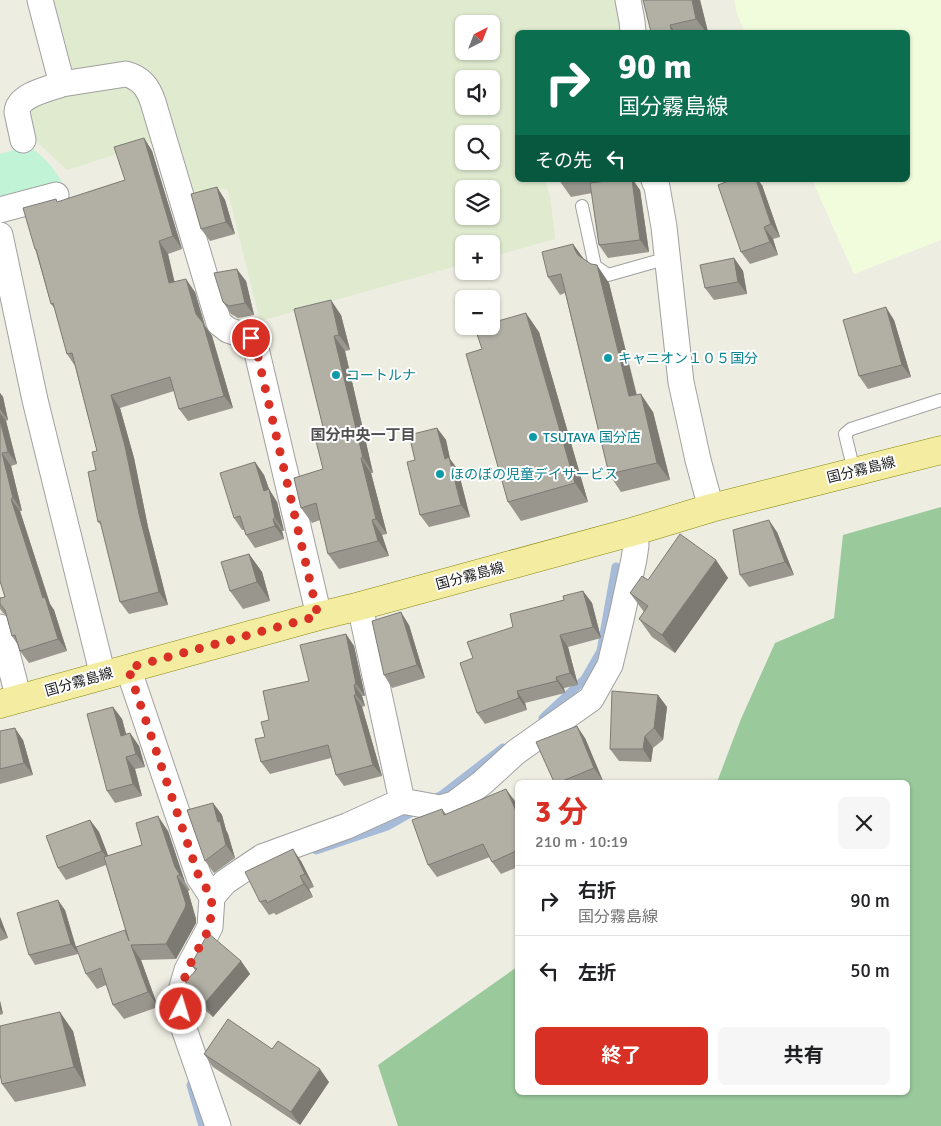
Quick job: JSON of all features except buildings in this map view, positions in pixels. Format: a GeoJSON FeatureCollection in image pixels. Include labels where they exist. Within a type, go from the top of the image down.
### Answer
{"type":"FeatureCollection","features":[{"type":"Feature","properties":{"kind":"main road","name":"国分霧島線"},"geometry":{"type":"LineString","coordinates":[[10,701],[318,616],[635,532],[711,508],[941,450]]}},
{"type":"Feature","properties":{"kind":"street"},"geometry":{"type":"LineString","coordinates":[[40,0],[62,84]]}},
{"type":"Feature","properties":{"kind":"street"},"geometry":{"type":"LineString","coordinates":[[628,0],[633,30]]}},
{"type":"Feature","properties":{"kind":"street"},"geometry":{"type":"LineString","coordinates":[[23,140],[17,108],[20,102],[38,92],[62,84],[126,74],[138,79],[147,88],[153,102],[218,323],[228,330],[251,338],[255,344],[318,616]]}},
{"type":"Feature","properties":{"kind":"street"},"geometry":{"type":"LineString","coordinates":[[655,182],[668,258],[681,382],[698,460],[711,508]]}},
{"type":"Feature","properties":{"kind":"street"},"geometry":{"type":"LineString","coordinates":[[0,210],[56,195]]}},
{"type":"Feature","properties":{"kind":"street"},"geometry":{"type":"LineString","coordinates":[[0,236],[35,400],[115,672],[211,910]]}},
{"type":"Feature","properties":{"kind":"street"},"geometry":{"type":"LineString","coordinates":[[218,1126],[182,1023],[180,994],[187,970],[211,910],[225,882],[262,857],[347,826],[404,802],[440,808],[454,804],[482,783],[516,752],[591,699],[610,664],[634,559],[635,532]]}},
{"type":"Feature","properties":{"kind":"street"},"geometry":{"type":"LineString","coordinates":[[360,606],[404,802]]}},
{"type":"Feature","properties":{"kind":"street"},"geometry":{"type":"LineString","coordinates":[[0,627],[10,701]]}},
{"type":"Feature","properties":{"kind":"lane"},"geometry":{"type":"LineString","coordinates":[[582,206],[596,266],[608,275],[668,258]]}},
{"type":"Feature","properties":{"kind":"lane"},"geometry":{"type":"LineString","coordinates":[[854,471],[845,434],[851,429],[941,400]]}},
{"type":"Feature","properties":{"kind":"shaded area"},"geometry":{"type":"Polygon","coordinates":[[[45,0],[622,0],[622,30],[515,30],[515,182],[546,182],[550,196],[555,239],[500,254],[500,235],[455,235],[455,267],[260,321],[227,188],[193,197],[153,83],[62,69],[45,0]]]}},
{"type":"Feature","properties":{"kind":"shaded area"},"geometry":{"type":"Polygon","coordinates":[[[734,0],[941,0],[941,240],[854,274],[813,182],[910,182],[910,30],[744,30],[737,14],[734,0]]]}},
{"type":"Feature","properties":{"kind":"shaded area"},"geometry":{"type":"Polygon","coordinates":[[[129,85],[144,95],[157,141],[67,170],[30,135],[20,108],[33,98],[129,85]]]}},
{"type":"Feature","properties":{"kind":"shaded area"},"geometry":{"type":"Polygon","coordinates":[[[28,146],[48,162],[62,182],[0,196],[0,154],[28,146]]]}},
{"type":"Feature","properties":{"kind":"green space"},"geometry":{"type":"Polygon","coordinates":[[[941,507],[941,1126],[398,1126],[378,1065],[515,968],[515,1095],[910,1095],[910,780],[718,780],[741,719],[775,643],[834,618],[843,535],[941,507]]]}},
{"type":"Feature","properties":{"kind":"waterway"},"geometry":{"type":"LineString","coordinates":[[543,718],[585,679],[601,651],[616,567]]}},
{"type":"Feature","properties":{"kind":"waterway"},"geometry":{"type":"LineString","coordinates":[[433,800],[503,748]]}},
{"type":"Feature","properties":{"kind":"waterway"},"geometry":{"type":"LineString","coordinates":[[316,850],[387,826],[417,809]]}},
{"type":"Feature","properties":{"kind":"waterway"},"geometry":{"type":"LineString","coordinates":[[191,1085],[203,1126]]}},
{"type":"Feature","properties":{"kind":"place","name":"キャニオン１０５国分"},"geometry":{"type":"Point","coordinates":[608,358]}},
{"type":"Feature","properties":{"kind":"place","name":"コートルナ"},"geometry":{"type":"Point","coordinates":[336,375]}},
{"type":"Feature","properties":{"kind":"place","name":"TSUTAYA 国分店"},"geometry":{"type":"Point","coordinates":[533,437]}},
{"type":"Feature","properties":{"kind":"place","name":"ほのぼの児童デイサービス"},"geometry":{"type":"Point","coordinates":[440,474]}},
{"type":"Feature","properties":{"kind":"district","name":"国分中央一丁目"},"geometry":{"type":"Point","coordinates":[363,435]}},
{"type":"Feature","properties":{"kind":"route"},"geometry":{"type":"LineString","coordinates":[[181,1009],[180,994],[187,970],[210,927],[212,897],[199,877],[128,668],[318,616],[255,344],[251,338]]}}]}
